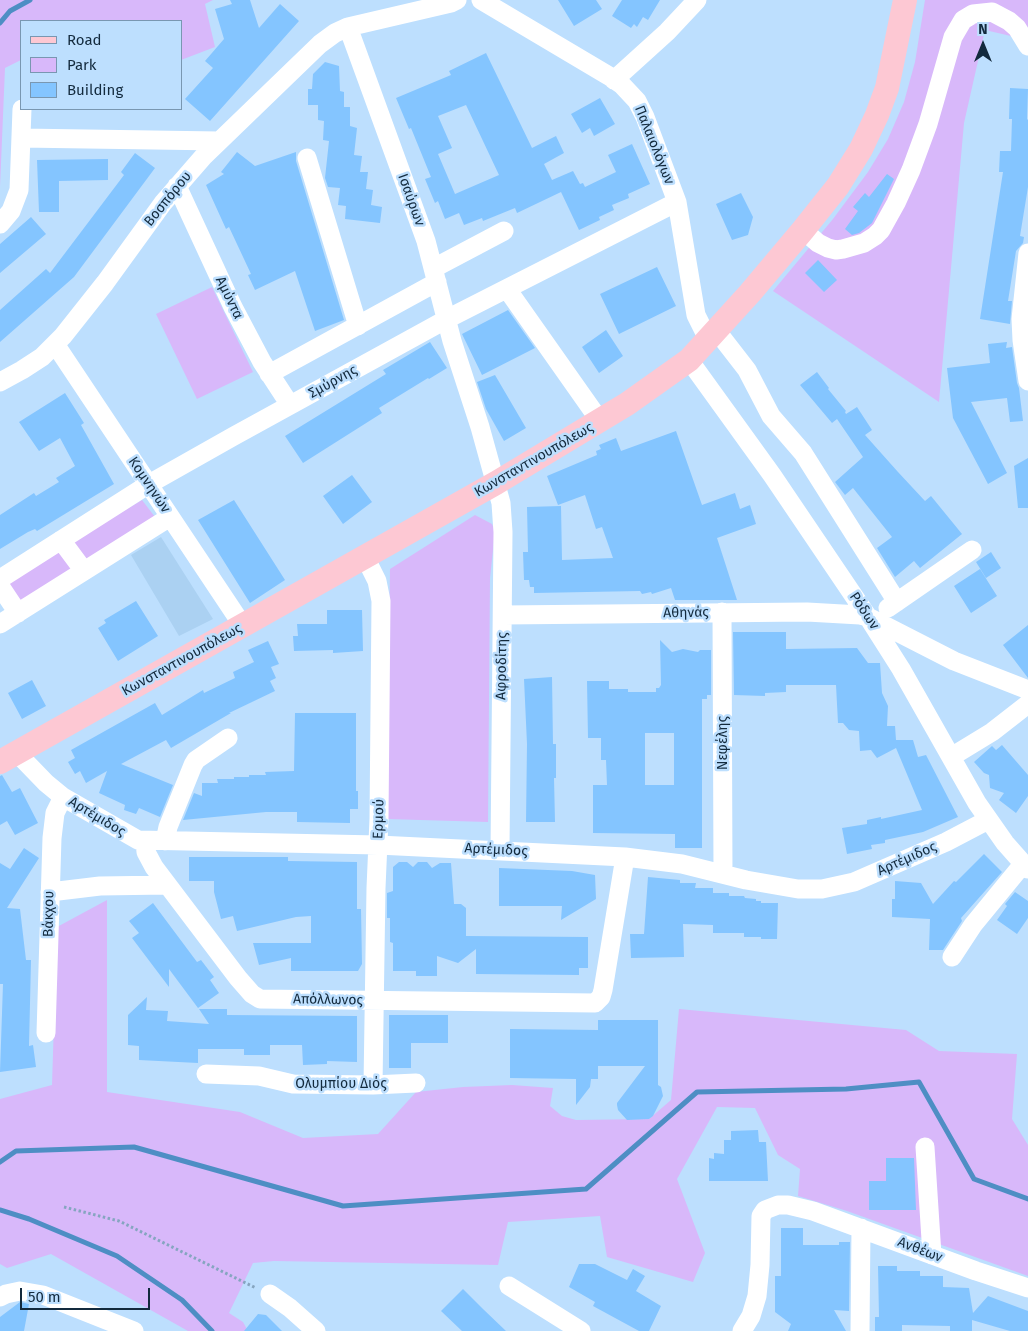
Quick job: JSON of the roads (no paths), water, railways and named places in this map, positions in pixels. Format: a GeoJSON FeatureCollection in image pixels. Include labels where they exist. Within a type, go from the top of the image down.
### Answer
{"type":"FeatureCollection","features":[{"type":"Feature","properties":{"kind":"main road","name":"Κωνσταντινουπόλεως"},"geometry":{"type":"LineString","coordinates":[[4,759],[496,483],[600,421],[656,385],[689,360],[803,230],[861,150],[877,115],[889,80],[905,0]]}},
{"type":"Feature","properties":{"kind":"street"},"geometry":{"type":"LineString","coordinates":[[348,27],[457,0]]}},
{"type":"Feature","properties":{"kind":"street","name":"Παλαιολόγων"},"geometry":{"type":"LineString","coordinates":[[481,0],[614,80],[637,101],[677,202],[696,315],[712,335],[747,370],[771,416],[803,453],[897,602]]}},
{"type":"Feature","properties":{"kind":"street"},"geometry":{"type":"LineString","coordinates":[[614,80],[667,32],[697,0]]}},
{"type":"Feature","properties":{"kind":"street"},"geometry":{"type":"LineString","coordinates":[[803,230],[818,243],[836,250],[843,250],[864,243],[881,230],[911,170],[928,124],[953,37],[963,20],[973,14],[992,12],[1013,24],[1028,46]]}},
{"type":"Feature","properties":{"kind":"street","name":"Βοσπόρου"},"geometry":{"type":"LineString","coordinates":[[0,382],[32,364],[55,344],[86,308],[177,186],[219,141],[320,44],[335,33],[348,27]]}},
{"type":"Feature","properties":{"kind":"street","name":"Ισαύρων"},"geometry":{"type":"LineString","coordinates":[[348,27],[424,235],[452,341],[496,483]]}},
{"type":"Feature","properties":{"kind":"street"},"geometry":{"type":"LineString","coordinates":[[0,224],[11,211],[18,194],[22,110]]}},
{"type":"Feature","properties":{"kind":"street"},"geometry":{"type":"LineString","coordinates":[[21,138],[219,141]]}},
{"type":"Feature","properties":{"kind":"street"},"geometry":{"type":"LineString","coordinates":[[307,158],[358,326]]}},
{"type":"Feature","properties":{"kind":"street","name":"Αμύντα"},"geometry":{"type":"LineString","coordinates":[[177,186],[223,287],[269,374],[290,405]]}},
{"type":"Feature","properties":{"kind":"street","name":"Σμύρνης"},"geometry":{"type":"LineString","coordinates":[[0,579],[149,484],[290,405],[447,319],[677,202]]}},
{"type":"Feature","properties":{"kind":"street"},"geometry":{"type":"LineString","coordinates":[[269,374],[358,326],[504,231]]}},
{"type":"Feature","properties":{"kind":"street"},"geometry":{"type":"LineString","coordinates":[[1028,253],[1021,319],[1028,381]]}},
{"type":"Feature","properties":{"kind":"street"},"geometry":{"type":"LineString","coordinates":[[507,289],[600,421]]}},
{"type":"Feature","properties":{"kind":"street","name":"Κομνηνών"},"geometry":{"type":"LineString","coordinates":[[55,344],[243,626]]}},
{"type":"Feature","properties":{"kind":"street","name":"Ρόδων"},"geometry":{"type":"LineString","coordinates":[[689,360],[772,474],[868,617],[901,669],[988,820],[1026,867]]}},
{"type":"Feature","properties":{"kind":"street","name":"Αφροδίτης"},"geometry":{"type":"LineString","coordinates":[[496,483],[501,503],[502,519],[503,615],[500,850]]}},
{"type":"Feature","properties":{"kind":"street"},"geometry":{"type":"LineString","coordinates":[[0,624],[170,517]]}},
{"type":"Feature","properties":{"kind":"street"},"geometry":{"type":"LineString","coordinates":[[61,540],[84,571]]}},
{"type":"Feature","properties":{"kind":"street"},"geometry":{"type":"LineString","coordinates":[[868,617],[881,612],[897,602],[972,550]]}},
{"type":"Feature","properties":{"kind":"street","name":"Ερμού"},"geometry":{"type":"LineString","coordinates":[[365,557],[375,575],[381,601],[373,1085]]}},
{"type":"Feature","properties":{"kind":"street"},"geometry":{"type":"LineString","coordinates":[[0,586],[18,613]]}},
{"type":"Feature","properties":{"kind":"street","name":"Νεφέλης"},"geometry":{"type":"LineString","coordinates":[[722,612],[723,874]]}},
{"type":"Feature","properties":{"kind":"street","name":"Αθηνάς"},"geometry":{"type":"LineString","coordinates":[[503,615],[807,612],[868,617]]}},
{"type":"Feature","properties":{"kind":"street"},"geometry":{"type":"LineString","coordinates":[[868,617],[954,661],[1028,690]]}},
{"type":"Feature","properties":{"kind":"street"},"geometry":{"type":"LineString","coordinates":[[951,757],[992,732],[1028,704]]}},
{"type":"Feature","properties":{"kind":"street"},"geometry":{"type":"LineString","coordinates":[[164,841],[196,760],[228,738]]}},
{"type":"Feature","properties":{"kind":"street","name":"Αρτέμιδος"},"geometry":{"type":"LineString","coordinates":[[4,759],[46,783],[63,797],[132,837],[145,840],[378,845],[625,857],[675,863],[798,889],[815,890],[840,886],[859,880],[946,842],[988,820]]}},
{"type":"Feature","properties":{"kind":"street","name":"Βάκχου"},"geometry":{"type":"LineString","coordinates":[[46,1033],[53,821],[58,804],[63,797]]}},
{"type":"Feature","properties":{"kind":"street","name":"Απόλλωνος"},"geometry":{"type":"LineString","coordinates":[[145,840],[146,852],[167,885],[238,978],[260,999],[595,1003],[601,997],[603,990],[625,857]]}},
{"type":"Feature","properties":{"kind":"street"},"geometry":{"type":"LineString","coordinates":[[952,957],[973,925],[1026,867]]}},
{"type":"Feature","properties":{"kind":"street"},"geometry":{"type":"LineString","coordinates":[[50,892],[100,886],[167,885]]}},
{"type":"Feature","properties":{"kind":"street","name":"Ολυμπίου Διός"},"geometry":{"type":"LineString","coordinates":[[206,1074],[259,1076],[293,1084],[373,1085],[416,1083]]}},
{"type":"Feature","properties":{"kind":"street"},"geometry":{"type":"LineString","coordinates":[[925,1147],[932,1255]]}},
{"type":"Feature","properties":{"kind":"street","name":"Ανθέων"},"geometry":{"type":"LineString","coordinates":[[749,1329],[759,1283],[761,1219],[763,1212],[771,1206],[781,1204],[813,1211],[1028,1288]]}},
{"type":"Feature","properties":{"kind":"street"},"geometry":{"type":"LineString","coordinates":[[860,1331],[861,1228]]}},
{"type":"Feature","properties":{"kind":"street"},"geometry":{"type":"LineString","coordinates":[[509,1286],[581,1331]]}},
{"type":"Feature","properties":{"kind":"street"},"geometry":{"type":"LineString","coordinates":[[0,1297],[20,1291],[43,1295],[134,1331]]}},
{"type":"Feature","properties":{"kind":"street"},"geometry":{"type":"LineString","coordinates":[[270,1294],[290,1308],[316,1331]]}},
{"type":"Feature","properties":{"kind":"waterway"},"geometry":{"type":"LineString","coordinates":[[0,23],[10,11],[30,0]]}},
{"type":"Feature","properties":{"kind":"waterway"},"geometry":{"type":"LineString","coordinates":[[0,1162],[16,1151],[134,1147],[343,1206],[586,1189],[697,1092],[846,1089],[919,1082],[974,1179],[1028,1199]]}},
{"type":"Feature","properties":{"kind":"waterway"},"geometry":{"type":"LineString","coordinates":[[0,1210],[29,1219],[117,1256],[182,1300],[212,1331]]}}]}
